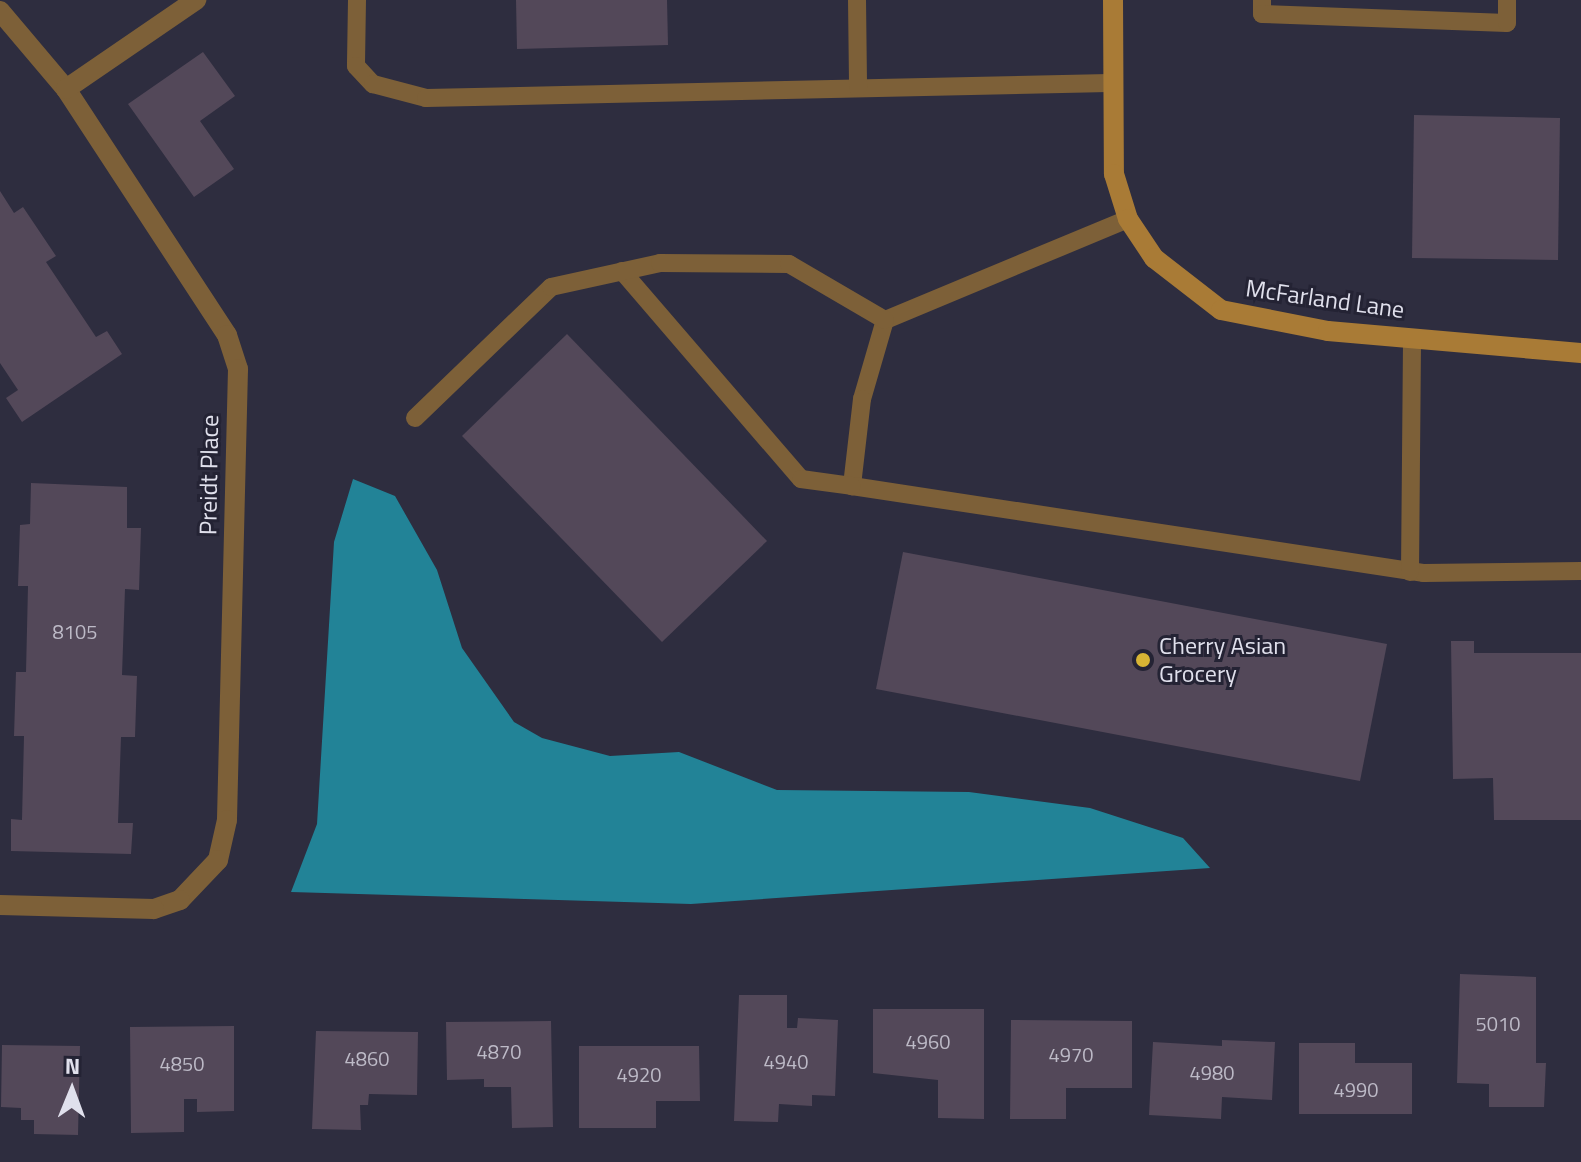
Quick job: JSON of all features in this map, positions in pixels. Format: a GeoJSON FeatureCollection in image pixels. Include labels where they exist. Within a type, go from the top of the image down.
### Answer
{"type":"FeatureCollection","features":[{"type":"Feature","properties":{"kind":"street"},"geometry":{"type":"LineString","coordinates":[[66,89],[196,0]]}},
{"type":"Feature","properties":{"kind":"street","name":"McFarland Lane"},"geometry":{"type":"LineString","coordinates":[[1113,0],[1109,83],[1114,174],[1128,219],[1154,258],[1221,310],[1328,331],[1581,353]]}},
{"type":"Feature","properties":{"kind":"street","name":"Preidt Place"},"geometry":{"type":"LineString","coordinates":[[0,11],[66,89],[227,335],[238,369],[223,847],[201,883],[180,900],[154,909],[0,905]]}},
{"type":"Feature","properties":{"kind":"lane"},"geometry":{"type":"LineString","coordinates":[[357,0],[356,66],[373,84],[426,98],[1109,83]]}},
{"type":"Feature","properties":{"kind":"lane"},"geometry":{"type":"LineString","coordinates":[[857,0],[858,88]]}},
{"type":"Feature","properties":{"kind":"lane"},"geometry":{"type":"LineString","coordinates":[[1262,0],[1262,14],[1507,23],[1507,0]]}},
{"type":"Feature","properties":{"kind":"lane"},"geometry":{"type":"LineString","coordinates":[[885,320],[1128,219]]}},
{"type":"Feature","properties":{"kind":"lane"},"geometry":{"type":"LineString","coordinates":[[415,418],[551,287],[660,263],[789,264],[885,320]]}},
{"type":"Feature","properties":{"kind":"lane"},"geometry":{"type":"LineString","coordinates":[[622,271],[801,479],[1410,572],[1581,571]]}},
{"type":"Feature","properties":{"kind":"lane"},"geometry":{"type":"LineString","coordinates":[[852,486],[862,399],[885,320]]}},
{"type":"Feature","properties":{"kind":"lane"},"geometry":{"type":"LineString","coordinates":[[1410,572],[1412,339]]}},
{"type":"Feature","properties":{"kind":"water"},"geometry":{"type":"Polygon","coordinates":[[[353,479],[395,496],[437,570],[462,648],[514,722],[542,738],[610,756],[679,752],[777,790],[969,792],[1090,808],[1183,838],[1210,868],[691,904],[291,892],[317,824],[334,542],[353,479]]]}},
{"type":"Feature","properties":{"kind":"building"},"geometry":{"type":"Polygon","coordinates":[[[516,0],[667,0],[668,45],[517,49],[516,0]]]}},
{"type":"Feature","properties":{"kind":"building"},"geometry":{"type":"Polygon","coordinates":[[[203,52],[235,96],[200,121],[234,169],[194,197],[128,104],[203,52]]]}},
{"type":"Feature","properties":{"kind":"building"},"geometry":{"type":"Polygon","coordinates":[[[1414,115],[1560,118],[1558,260],[1412,258],[1414,115]]]}},
{"type":"Feature","properties":{"kind":"building"},"geometry":{"type":"Polygon","coordinates":[[[0,191],[14,213],[23,207],[56,256],[46,262],[96,337],[107,331],[122,354],[22,422],[6,398],[18,390],[0,363],[0,191]]]}},
{"type":"Feature","properties":{"kind":"building"},"geometry":{"type":"Polygon","coordinates":[[[567,334],[767,541],[662,642],[462,436],[567,334]]]}},
{"type":"Feature","properties":{"kind":"building"},"geometry":{"type":"Polygon","coordinates":[[[31,483],[127,487],[127,528],[141,528],[139,590],[125,589],[122,675],[137,676],[135,737],[121,737],[118,823],[133,823],[131,854],[11,851],[11,819],[22,820],[24,736],[14,736],[16,672],[26,672],[28,586],[18,586],[20,525],[30,524],[31,483]]]}},
{"type":"Feature","properties":{"kind":"building"},"geometry":{"type":"Polygon","coordinates":[[[903,552],[1387,644],[1360,781],[876,689],[903,552]]]}},
{"type":"Feature","properties":{"kind":"building"},"geometry":{"type":"Polygon","coordinates":[[[1451,641],[1474,641],[1474,653],[1581,653],[1581,820],[1494,820],[1493,778],[1453,779],[1451,641]]]}},
{"type":"Feature","properties":{"kind":"building"},"geometry":{"type":"Polygon","coordinates":[[[1460,974],[1536,977],[1536,1063],[1546,1063],[1544,1107],[1489,1107],[1489,1084],[1457,1083],[1460,974]]]}},
{"type":"Feature","properties":{"kind":"building"},"geometry":{"type":"Polygon","coordinates":[[[739,995],[787,995],[787,1028],[797,1028],[798,1018],[838,1020],[835,1096],[812,1095],[812,1106],[779,1104],[778,1122],[734,1121],[739,995]]]}},
{"type":"Feature","properties":{"kind":"building"},"geometry":{"type":"Polygon","coordinates":[[[873,1009],[984,1009],[984,1119],[938,1118],[938,1080],[873,1073],[873,1009]]]}},
{"type":"Feature","properties":{"kind":"building"},"geometry":{"type":"Polygon","coordinates":[[[1011,1020],[1132,1021],[1132,1088],[1066,1088],[1066,1119],[1010,1119],[1011,1020]]]}},
{"type":"Feature","properties":{"kind":"building"},"geometry":{"type":"Polygon","coordinates":[[[551,1021],[553,1127],[512,1128],[511,1087],[484,1087],[484,1079],[447,1080],[446,1022],[551,1021]]]}},
{"type":"Feature","properties":{"kind":"building"},"geometry":{"type":"Polygon","coordinates":[[[234,1026],[234,1111],[197,1112],[197,1099],[184,1099],[184,1132],[131,1133],[130,1027],[234,1026]]]}},
{"type":"Feature","properties":{"kind":"building"},"geometry":{"type":"Polygon","coordinates":[[[316,1031],[418,1032],[417,1095],[369,1094],[368,1105],[360,1105],[361,1130],[312,1129],[316,1031]]]}},
{"type":"Feature","properties":{"kind":"building"},"geometry":{"type":"Polygon","coordinates":[[[1222,1040],[1275,1042],[1272,1100],[1222,1097],[1221,1119],[1149,1115],[1153,1042],[1222,1046],[1222,1040]]]}},
{"type":"Feature","properties":{"kind":"building"},"geometry":{"type":"Polygon","coordinates":[[[1299,1043],[1355,1043],[1355,1063],[1412,1063],[1412,1114],[1299,1114],[1299,1043]]]}},
{"type":"Feature","properties":{"kind":"building"},"geometry":{"type":"Polygon","coordinates":[[[2,1045],[80,1046],[78,1135],[34,1134],[34,1120],[21,1120],[21,1108],[1,1107],[2,1045]]]}},
{"type":"Feature","properties":{"kind":"building"},"geometry":{"type":"Polygon","coordinates":[[[579,1046],[699,1046],[700,1101],[656,1101],[656,1128],[579,1128],[579,1046]]]}},
{"type":"Feature","properties":{"kind":"place","name":"Cherry Asian Grocery"},"geometry":{"type":"Point","coordinates":[1143,660]}}]}
